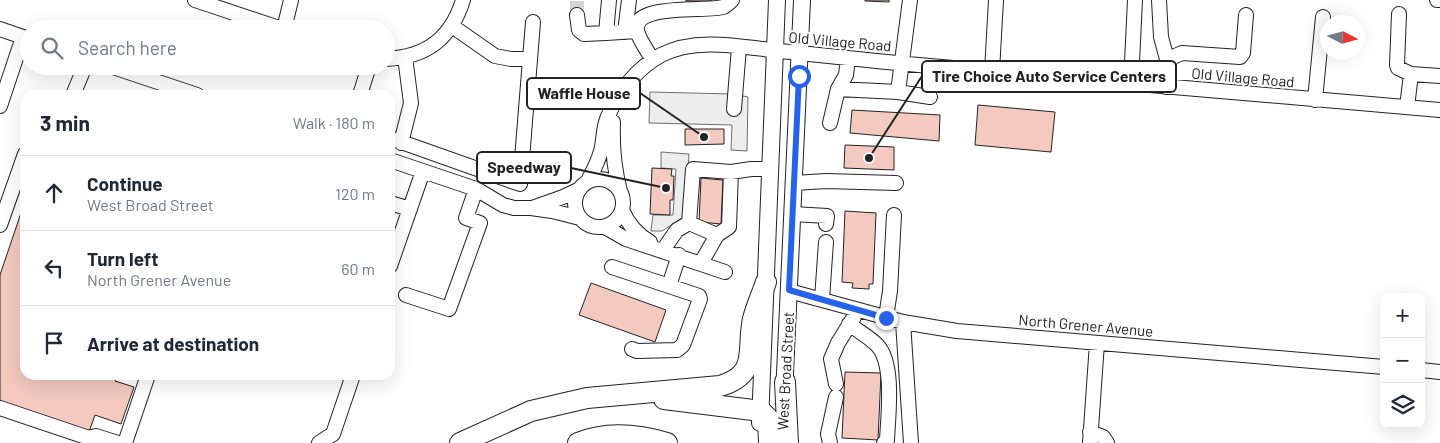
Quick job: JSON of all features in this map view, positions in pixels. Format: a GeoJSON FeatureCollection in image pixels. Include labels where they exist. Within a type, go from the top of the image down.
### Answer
{"type":"FeatureCollection","features":[{"type":"Feature","properties":{"kind":"highway"},"geometry":{"type":"LineString","coordinates":[[467,441],[531,412],[587,398],[720,386],[730,383],[738,378],[746,368],[750,358],[753,320],[766,282]]}},
{"type":"Feature","properties":{"kind":"highway"},"geometry":{"type":"LineString","coordinates":[[785,382],[788,443]]}},
{"type":"Feature","properties":{"kind":"highway"},"geometry":{"type":"LineString","coordinates":[[625,395],[761,411],[768,418],[769,443]]}},
{"type":"Feature","properties":{"kind":"highway"},"geometry":{"type":"LineString","coordinates":[[578,443],[608,435],[648,437],[667,443]]}},
{"type":"Feature","properties":{"kind":"main road","name":"West Broad Street"},"geometry":{"type":"LineString","coordinates":[[759,443],[777,0]]}},
{"type":"Feature","properties":{"kind":"main road","name":"West Broad Street"},"geometry":{"type":"LineString","coordinates":[[782,443],[802,0]]}},
{"type":"Feature","properties":{"kind":"street"},"geometry":{"type":"LineString","coordinates":[[196,0],[256,20]]}},
{"type":"Feature","properties":{"kind":"street"},"geometry":{"type":"LineString","coordinates":[[285,20],[291,0]]}},
{"type":"Feature","properties":{"kind":"street"},"geometry":{"type":"LineString","coordinates":[[395,58],[404,58],[426,50],[452,26],[463,0]]}},
{"type":"Feature","properties":{"kind":"street"},"geometry":{"type":"LineString","coordinates":[[606,33],[609,0]]}},
{"type":"Feature","properties":{"kind":"street"},"geometry":{"type":"LineString","coordinates":[[629,0],[631,31],[653,60]]}},
{"type":"Feature","properties":{"kind":"street"},"geometry":{"type":"LineString","coordinates":[[577,15],[579,30],[584,34],[631,31],[641,18],[654,7],[668,10],[724,7],[732,0]]}},
{"type":"Feature","properties":{"kind":"street"},"geometry":{"type":"LineString","coordinates":[[898,92],[910,0]]}},
{"type":"Feature","properties":{"kind":"street"},"geometry":{"type":"LineString","coordinates":[[992,71],[996,0]]}},
{"type":"Feature","properties":{"kind":"street"},"geometry":{"type":"LineString","coordinates":[[1131,84],[1135,0]]}},
{"type":"Feature","properties":{"kind":"street"},"geometry":{"type":"LineString","coordinates":[[1159,0],[1161,36],[1168,63],[1166,86]]}},
{"type":"Feature","properties":{"kind":"street"},"geometry":{"type":"LineString","coordinates":[[1399,14],[1398,68],[1411,74],[1440,76]]}},
{"type":"Feature","properties":{"kind":"street"},"geometry":{"type":"LineString","coordinates":[[1168,63],[1173,57],[1182,53],[1240,57],[1242,55],[1246,15]]}},
{"type":"Feature","properties":{"kind":"street"},"geometry":{"type":"LineString","coordinates":[[404,58],[411,103],[395,140],[520,184],[533,22]]}},
{"type":"Feature","properties":{"kind":"street"},"geometry":{"type":"LineString","coordinates":[[452,26],[495,56],[511,59],[530,59]]}},
{"type":"Feature","properties":{"kind":"street"},"geometry":{"type":"LineString","coordinates":[[0,29],[20,36]]}},
{"type":"Feature","properties":{"kind":"street","name":"Old Village Road"},"geometry":{"type":"LineString","coordinates":[[584,185],[597,163],[608,117],[617,99],[632,78],[644,66],[661,55],[679,48],[696,45],[740,47],[1131,84],[1440,110]]}},
{"type":"Feature","properties":{"kind":"street"},"geometry":{"type":"LineString","coordinates":[[734,109],[740,47]]}},
{"type":"Feature","properties":{"kind":"street"},"geometry":{"type":"LineString","coordinates":[[1315,100],[1320,48]]}},
{"type":"Feature","properties":{"kind":"street"},"geometry":{"type":"LineString","coordinates":[[0,106],[20,54]]}},
{"type":"Feature","properties":{"kind":"street"},"geometry":{"type":"LineString","coordinates":[[830,123],[838,89],[846,75],[848,58]]}},
{"type":"Feature","properties":{"kind":"street"},"geometry":{"type":"LineString","coordinates":[[1407,107],[1411,74]]}},
{"type":"Feature","properties":{"kind":"street"},"geometry":{"type":"LineString","coordinates":[[75,90],[81,75]]}},
{"type":"Feature","properties":{"kind":"street"},"geometry":{"type":"LineString","coordinates":[[137,75],[182,90]]}},
{"type":"Feature","properties":{"kind":"street"},"geometry":{"type":"LineString","coordinates":[[362,90],[366,75]]}},
{"type":"Feature","properties":{"kind":"street"},"geometry":{"type":"LineString","coordinates":[[838,89],[898,92],[930,98]]}},
{"type":"Feature","properties":{"kind":"street"},"geometry":{"type":"LineString","coordinates":[[395,162],[476,189],[503,205],[571,215],[580,218],[589,225],[605,227],[618,217],[622,210],[623,202],[615,168],[612,144],[613,121],[617,99]]}},
{"type":"Feature","properties":{"kind":"street"},"geometry":{"type":"LineString","coordinates":[[0,225],[20,168]]}},
{"type":"Feature","properties":{"kind":"street"},"geometry":{"type":"LineString","coordinates":[[689,223],[693,169],[731,172],[769,169]]}},
{"type":"Feature","properties":{"kind":"street"},"geometry":{"type":"LineString","coordinates":[[395,252],[423,171]]}},
{"type":"Feature","properties":{"kind":"street"},"geometry":{"type":"LineString","coordinates":[[701,263],[718,235],[729,227],[731,172]]}},
{"type":"Feature","properties":{"kind":"street"},"geometry":{"type":"LineString","coordinates":[[532,208],[563,197],[595,179],[603,179],[610,182],[620,191]]}},
{"type":"Feature","properties":{"kind":"street"},"geometry":{"type":"LineString","coordinates":[[794,184],[826,181],[896,183]]}},
{"type":"Feature","properties":{"kind":"street"},"geometry":{"type":"LineString","coordinates":[[580,218],[575,208],[575,200],[584,185]]}},
{"type":"Feature","properties":{"kind":"street"},"geometry":{"type":"LineString","coordinates":[[406,294],[449,309],[480,223],[466,218],[476,189]]}},
{"type":"Feature","properties":{"kind":"street"},"geometry":{"type":"LineString","coordinates":[[395,204],[410,209]]}},
{"type":"Feature","properties":{"kind":"street"},"geometry":{"type":"LineString","coordinates":[[622,210],[626,220],[634,230],[663,250]]}},
{"type":"Feature","properties":{"kind":"street"},"geometry":{"type":"LineString","coordinates":[[793,214],[827,216],[826,224]]}},
{"type":"Feature","properties":{"kind":"street"},"geometry":{"type":"LineString","coordinates":[[886,318],[890,291],[894,215]]}},
{"type":"Feature","properties":{"kind":"street"},"geometry":{"type":"LineString","coordinates":[[689,223],[718,235]]}},
{"type":"Feature","properties":{"kind":"street"},"geometry":{"type":"LineString","coordinates":[[663,250],[677,230],[689,223]]}},
{"type":"Feature","properties":{"kind":"street"},"geometry":{"type":"LineString","coordinates":[[605,227],[626,239],[679,255],[725,272]]}},
{"type":"Feature","properties":{"kind":"street"},"geometry":{"type":"LineString","coordinates":[[822,299],[826,242]]}},
{"type":"Feature","properties":{"kind":"street"},"geometry":{"type":"LineString","coordinates":[[669,286],[679,255]]}},
{"type":"Feature","properties":{"kind":"street"},"geometry":{"type":"LineString","coordinates":[[612,267],[700,297],[682,345],[677,350],[637,351],[632,349]]}},
{"type":"Feature","properties":{"kind":"street","name":"North Grener Avenue"},"geometry":{"type":"LineString","coordinates":[[789,290],[902,322],[957,330],[1380,367]]}},
{"type":"Feature","properties":{"kind":"street"},"geometry":{"type":"LineString","coordinates":[[830,443],[828,434],[836,391],[831,359],[838,343],[858,310]]}},
{"type":"Feature","properties":{"kind":"street"},"geometry":{"type":"LineString","coordinates":[[849,324],[878,346],[885,361],[890,393],[886,442],[911,441],[902,322]]}},
{"type":"Feature","properties":{"kind":"street"},"geometry":{"type":"LineString","coordinates":[[1097,343],[1090,438],[1103,437],[1107,443]]}},
{"type":"Feature","properties":{"kind":"street"},"geometry":{"type":"LineString","coordinates":[[1425,370],[1440,372]]}},
{"type":"Feature","properties":{"kind":"street"},"geometry":{"type":"LineString","coordinates":[[125,443],[146,380]]}},
{"type":"Feature","properties":{"kind":"street"},"geometry":{"type":"LineString","coordinates":[[319,443],[333,434],[351,380]]}},
{"type":"Feature","properties":{"kind":"street"},"geometry":{"type":"LineString","coordinates":[[0,408],[89,438],[96,436],[118,443]]}},
{"type":"Feature","properties":{"kind":"shaded area"},"geometry":{"type":"Polygon","coordinates":[[[650,92],[733,94],[748,97],[747,151],[731,150],[732,125],[649,123],[650,92]]]}},
{"type":"Feature","properties":{"kind":"shaded area"},"geometry":{"type":"Polygon","coordinates":[[[661,152],[689,154],[685,216],[662,231],[651,231],[653,215],[673,215],[676,169],[661,168],[661,152]]]}},
{"type":"Feature","properties":{"kind":"building"},"geometry":{"type":"Polygon","coordinates":[[[711,0],[711,2],[686,1],[711,0]]]}},
{"type":"Feature","properties":{"kind":"building"},"geometry":{"type":"Polygon","coordinates":[[[889,0],[889,2],[865,1],[889,0]]]}},
{"type":"Feature","properties":{"kind":"building"},"geometry":{"type":"Polygon","coordinates":[[[978,105],[1055,112],[1051,152],[975,145],[978,105]]]}},
{"type":"Feature","properties":{"kind":"building"},"geometry":{"type":"Polygon","coordinates":[[[852,110],[940,115],[939,141],[850,133],[852,110]]]}},
{"type":"Feature","properties":{"kind":"building"},"geometry":{"type":"Polygon","coordinates":[[[685,129],[724,129],[724,144],[685,145],[685,129]]]}},
{"type":"Feature","properties":{"kind":"building"},"geometry":{"type":"Polygon","coordinates":[[[845,145],[894,147],[894,170],[844,168],[845,145]]]}},
{"type":"Feature","properties":{"kind":"building"},"geometry":{"type":"Polygon","coordinates":[[[652,168],[672,169],[671,176],[674,176],[673,200],[670,200],[670,215],[650,214],[652,168]]]}},
{"type":"Feature","properties":{"kind":"building"},"geometry":{"type":"Polygon","coordinates":[[[701,178],[723,180],[721,224],[699,222],[701,178]]]}},
{"type":"Feature","properties":{"kind":"building"},"geometry":{"type":"Polygon","coordinates":[[[845,211],[876,213],[873,284],[869,284],[869,289],[852,288],[853,283],[842,282],[845,211]]]}},
{"type":"Feature","properties":{"kind":"building"},"geometry":{"type":"Polygon","coordinates":[[[20,216],[20,380],[116,380],[134,387],[121,424],[95,415],[89,432],[0,402],[0,275],[20,216]]]}},
{"type":"Feature","properties":{"kind":"building"},"geometry":{"type":"Polygon","coordinates":[[[591,283],[666,310],[655,342],[579,315],[591,283]]]}},
{"type":"Feature","properties":{"kind":"building"},"geometry":{"type":"Polygon","coordinates":[[[845,372],[881,373],[878,440],[842,438],[845,372]]]}},
{"type":"Feature","properties":{"kind":"tunnel"},"geometry":{"type":"LineString","coordinates":[[577,0],[577,15]]}},
{"type":"Feature","properties":{"kind":"place","name":"Waffle House"},"geometry":{"type":"Point","coordinates":[704,137]}},
{"type":"Feature","properties":{"kind":"place","name":"Tire Choice Auto Service Centers"},"geometry":{"type":"Point","coordinates":[869,158]}},
{"type":"Feature","properties":{"kind":"place","name":"Speedway"},"geometry":{"type":"Point","coordinates":[666,188]}},
{"type":"Feature","properties":{"kind":"route"},"geometry":{"type":"LineString","coordinates":[[799,76],[789,290],[886,318]]}}]}
